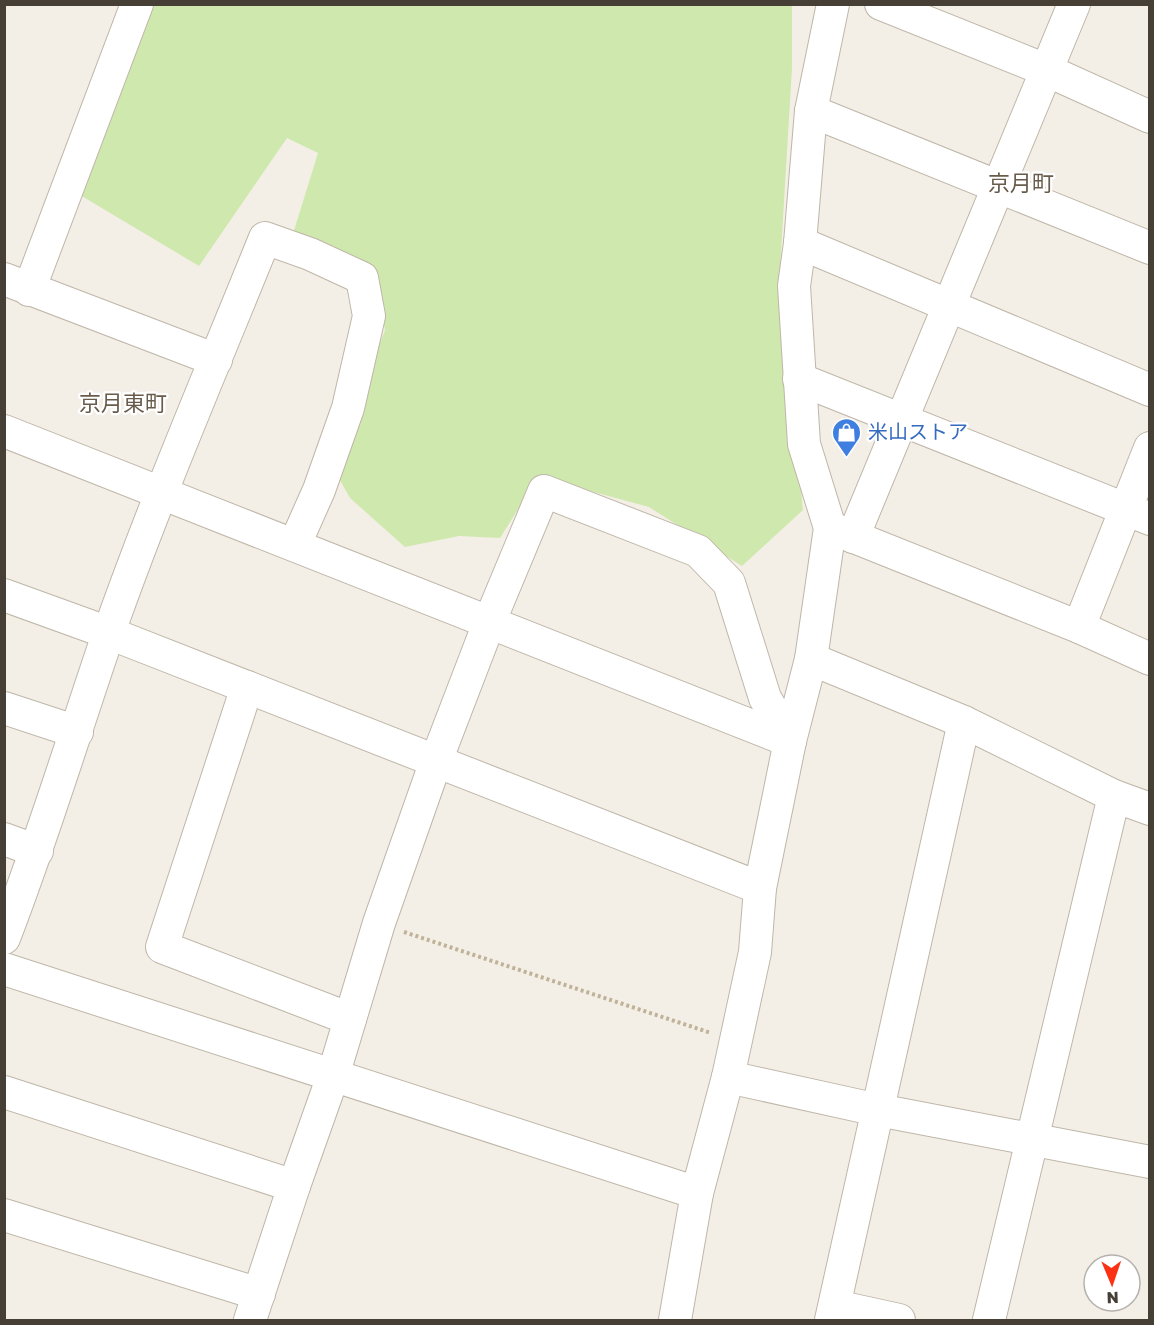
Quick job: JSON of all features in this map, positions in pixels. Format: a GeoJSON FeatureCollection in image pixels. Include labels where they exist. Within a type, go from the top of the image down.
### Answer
{"type":"FeatureCollection","features":[{"type":"Feature","properties":{"kind":"street"},"geometry":{"type":"LineString","coordinates":[[136,4],[17,284],[216,360]]}},
{"type":"Feature","properties":{"kind":"street"},"geometry":{"type":"LineString","coordinates":[[833,4],[811,111],[800,243],[794,286],[804,444],[842,532],[1079,627],[1149,659]]}},
{"type":"Feature","properties":{"kind":"street"},"geometry":{"type":"LineString","coordinates":[[881,4],[1046,70],[1149,117]]}},
{"type":"Feature","properties":{"kind":"street"},"geometry":{"type":"LineString","coordinates":[[675,1320],[697,1193],[728,1077],[734,1040],[755,952],[760,888],[790,741],[842,532],[901,420],[1074,4]]}},
{"type":"Feature","properties":{"kind":"street"},"geometry":{"type":"LineString","coordinates":[[811,111],[1149,248]]}},
{"type":"Feature","properties":{"kind":"street"},"geometry":{"type":"LineString","coordinates":[[4,938],[37,851],[109,633],[160,493],[265,238],[310,254],[362,278],[369,316],[348,408],[319,490],[295,544]]}},
{"type":"Feature","properties":{"kind":"street"},"geometry":{"type":"LineString","coordinates":[[800,243],[1149,390]]}},
{"type":"Feature","properties":{"kind":"street"},"geometry":{"type":"LineString","coordinates":[[799,379],[1138,514]]}},
{"type":"Feature","properties":{"kind":"street"},"geometry":{"type":"LineString","coordinates":[[4,432],[295,544],[790,741]]}},
{"type":"Feature","properties":{"kind":"street"},"geometry":{"type":"LineString","coordinates":[[1079,627],[1138,514],[1149,448]]}},
{"type":"Feature","properties":{"kind":"street"},"geometry":{"type":"LineString","coordinates":[[4,1215],[254,1307],[333,1076],[380,924],[436,761],[489,623],[544,491],[698,550],[729,583],[765,698],[790,741]]}},
{"type":"Feature","properties":{"kind":"street"},"geometry":{"type":"LineString","coordinates":[[4,595],[109,633],[760,888]]}},
{"type":"Feature","properties":{"kind":"street"},"geometry":{"type":"LineString","coordinates":[[811,659],[964,722],[1114,795],[1149,809]]}},
{"type":"Feature","properties":{"kind":"street"},"geometry":{"type":"LineString","coordinates":[[248,687],[162,947],[350,1019]]}},
{"type":"Feature","properties":{"kind":"street"},"geometry":{"type":"LineString","coordinates":[[4,708],[77,732]]}},
{"type":"Feature","properties":{"kind":"street"},"geometry":{"type":"LineString","coordinates":[[900,1320],[833,1313],[964,722]]}},
{"type":"Feature","properties":{"kind":"street"},"geometry":{"type":"LineString","coordinates":[[989,1320],[1114,795]]}},
{"type":"Feature","properties":{"kind":"street"},"geometry":{"type":"LineString","coordinates":[[4,839],[37,851]]}},
{"type":"Feature","properties":{"kind":"street"},"geometry":{"type":"LineString","coordinates":[[4,969],[697,1193]]}},
{"type":"Feature","properties":{"kind":"street"},"geometry":{"type":"LineString","coordinates":[[728,1077],[878,1110],[1149,1162]]}},
{"type":"Feature","properties":{"kind":"street"},"geometry":{"type":"LineString","coordinates":[[4,1092],[294,1186]]}},
{"type":"Feature","properties":{"kind":"path"},"geometry":{"type":"LineString","coordinates":[[380,924],[734,1040]]}},
{"type":"Feature","properties":{"kind":"green space"},"geometry":{"type":"Polygon","coordinates":[[[154,5],[792,5],[792,68],[779,285],[803,510],[742,566],[649,507],[538,477],[500,538],[459,536],[405,547],[350,498],[333,468],[385,330],[373,270],[292,237],[318,153],[287,138],[199,266],[75,192],[154,5]]]}},
{"type":"Feature","properties":{"kind":"place","name":"米山ストア"},"geometry":{"type":"Point","coordinates":[847,458]}},
{"type":"Feature","properties":{"kind":"district","name":"京月町"},"geometry":{"type":"Point","coordinates":[1021,183]}},
{"type":"Feature","properties":{"kind":"district","name":"京月東町"},"geometry":{"type":"Point","coordinates":[123,403]}}]}
